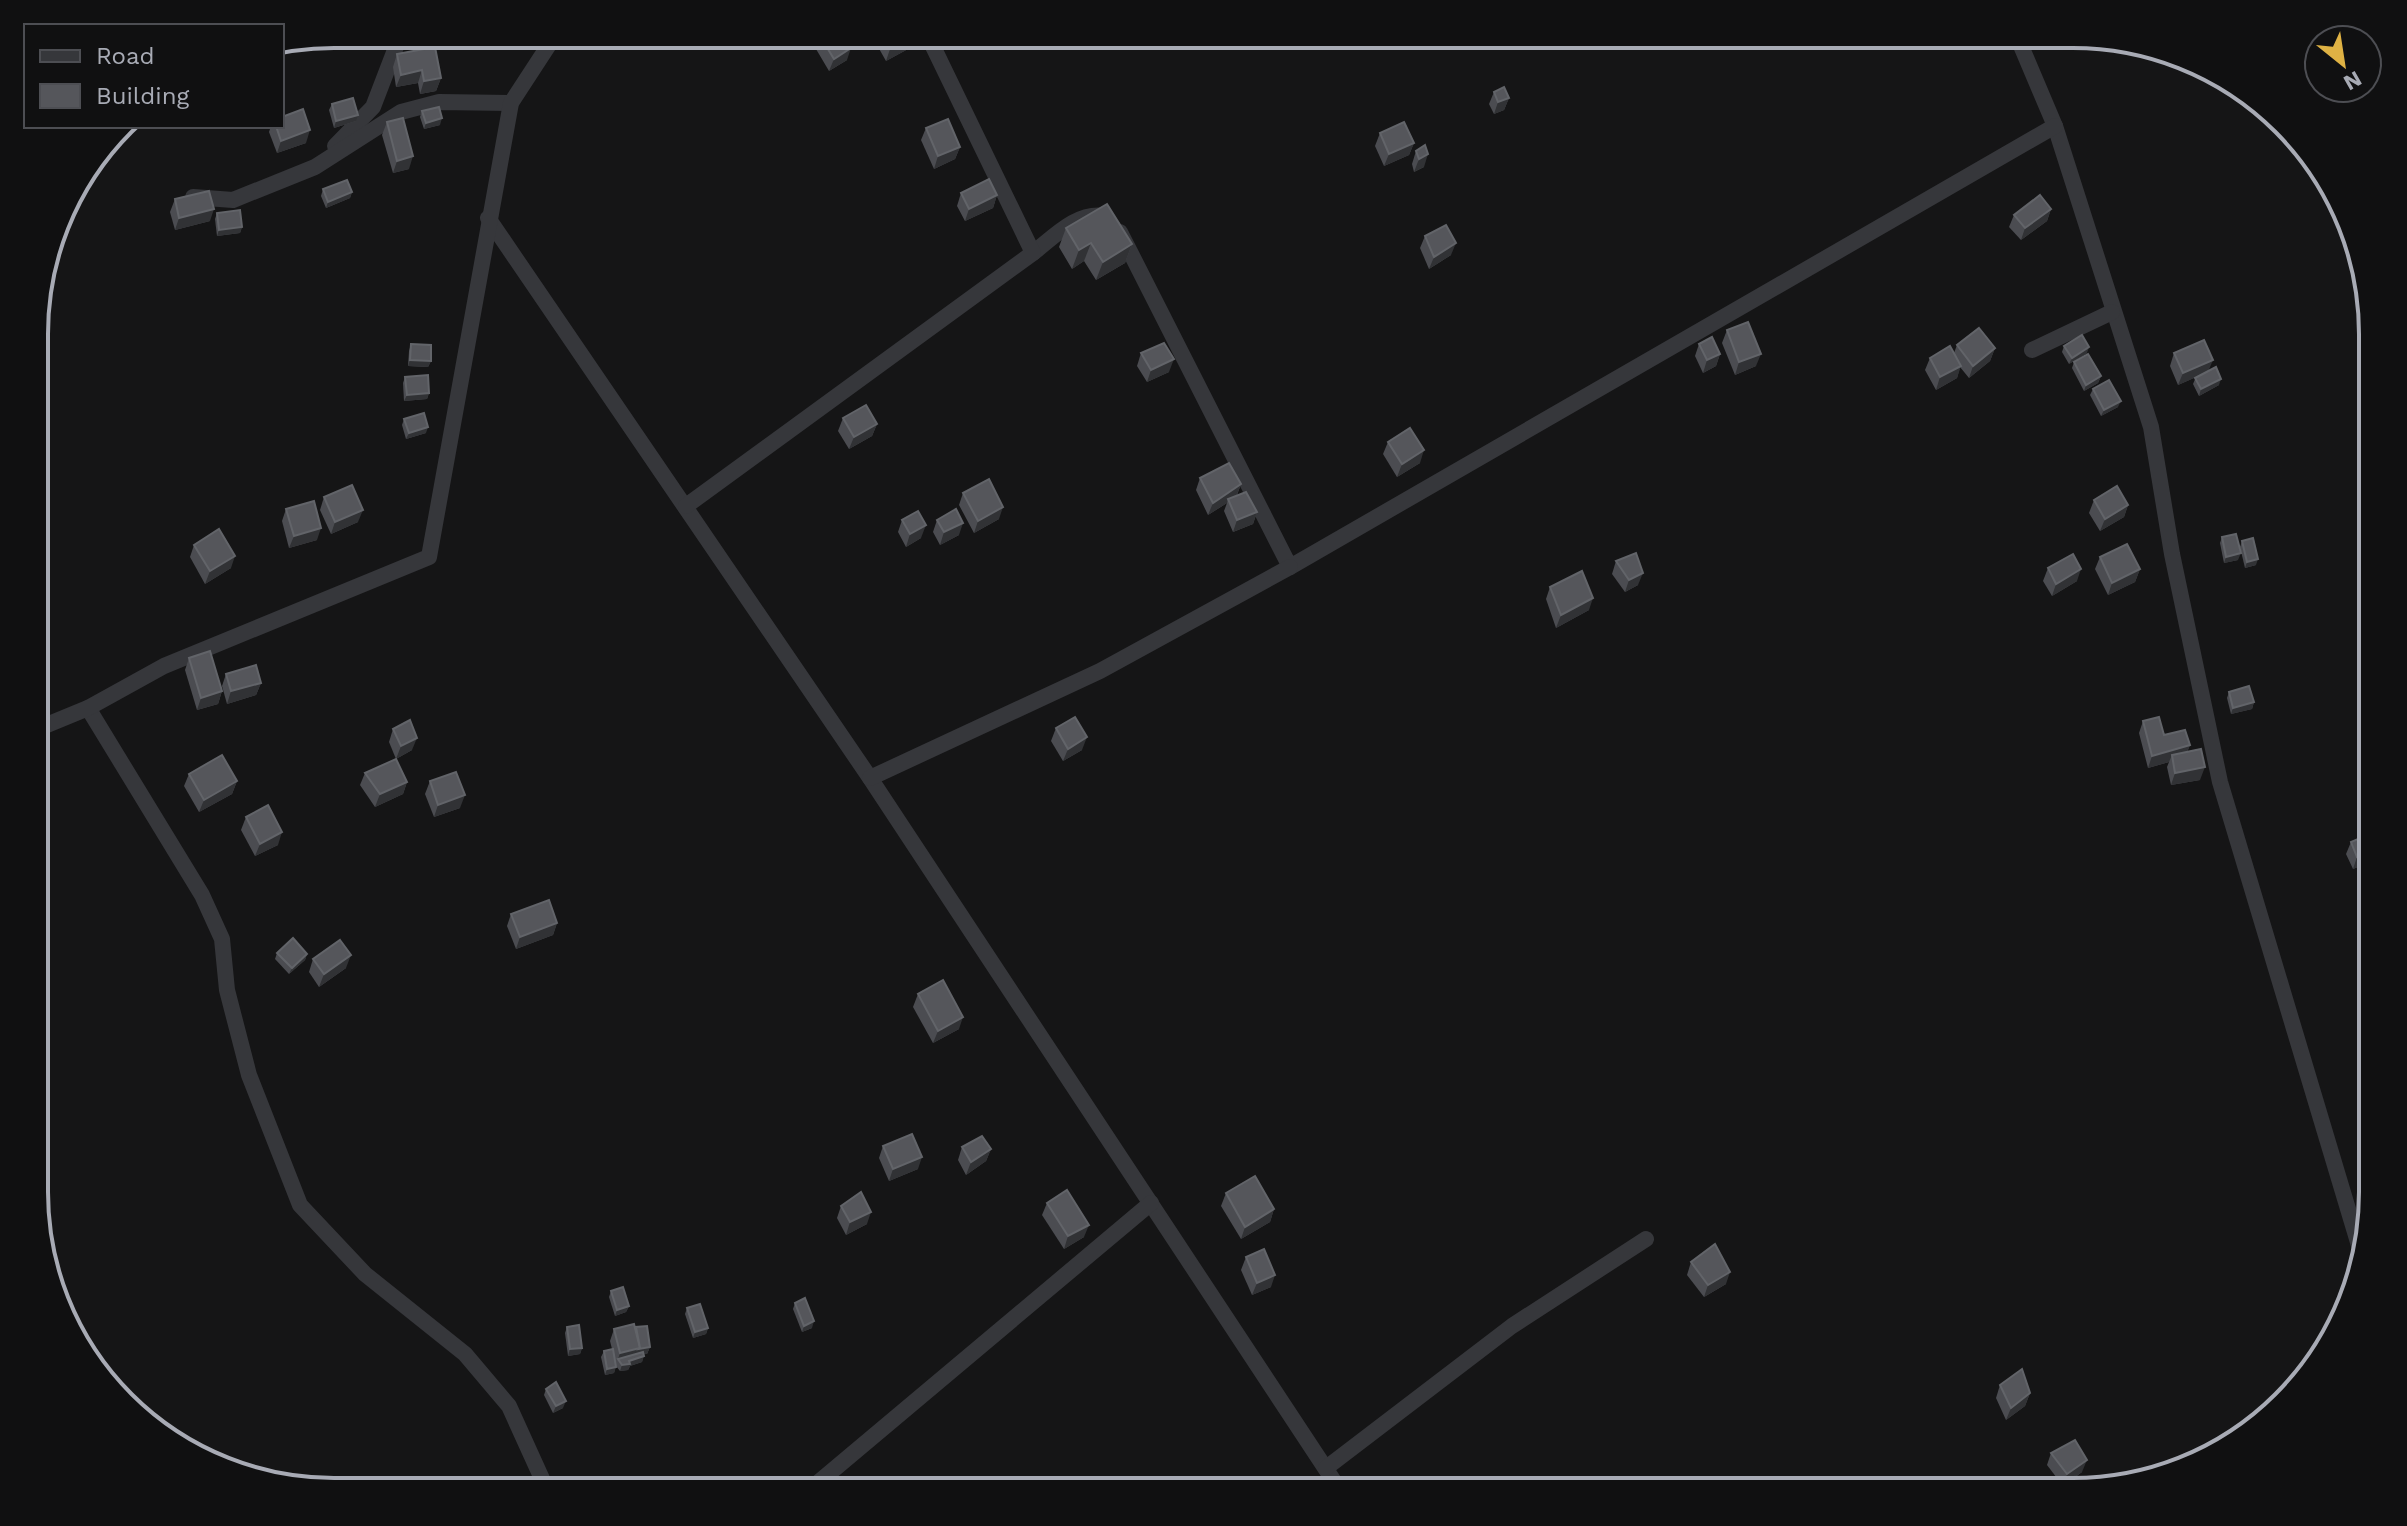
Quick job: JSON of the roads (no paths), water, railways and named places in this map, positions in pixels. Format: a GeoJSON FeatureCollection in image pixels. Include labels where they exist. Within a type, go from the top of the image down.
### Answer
{"type":"FeatureCollection","features":[{"type":"Feature","properties":{"kind":"street"},"geometry":{"type":"LineString","coordinates":[[315,167],[373,107],[396,48]]}},
{"type":"Feature","properties":{"kind":"street"},"geometry":{"type":"LineString","coordinates":[[48,724],[88,708],[164,666],[429,557],[511,103],[547,48]]}},
{"type":"Feature","properties":{"kind":"street"},"geometry":{"type":"LineString","coordinates":[[934,48],[1033,253]]}},
{"type":"Feature","properties":{"kind":"street"},"geometry":{"type":"LineString","coordinates":[[2022,48],[2055,126],[2151,427],[2172,554],[2220,782],[2356,1236]]}},
{"type":"Feature","properties":{"kind":"street"},"geometry":{"type":"LineString","coordinates":[[215,219],[233,200],[315,167],[401,112],[439,102],[511,103]]}},
{"type":"Feature","properties":{"kind":"street"},"geometry":{"type":"LineString","coordinates":[[870,778],[1100,671],[1290,567],[2055,126]]}},
{"type":"Feature","properties":{"kind":"street"},"geometry":{"type":"LineString","coordinates":[[193,197],[233,200]]}},
{"type":"Feature","properties":{"kind":"street"},"geometry":{"type":"LineString","coordinates":[[686,506],[1076,220],[1092,214],[1107,216],[1118,228],[1290,567]]}},
{"type":"Feature","properties":{"kind":"street"},"geometry":{"type":"LineString","coordinates":[[488,218],[870,778],[1332,1478]]}},
{"type":"Feature","properties":{"kind":"street"},"geometry":{"type":"LineString","coordinates":[[2032,350],[2112,312]]}},
{"type":"Feature","properties":{"kind":"street"},"geometry":{"type":"LineString","coordinates":[[88,708],[202,895],[222,939],[227,990],[249,1075],[300,1205],[365,1274],[465,1354],[509,1406],[542,1478]]}},
{"type":"Feature","properties":{"kind":"street"},"geometry":{"type":"LineString","coordinates":[[824,1478],[1151,1203]]}},
{"type":"Feature","properties":{"kind":"street"},"geometry":{"type":"LineString","coordinates":[[1326,1468],[1512,1326],[1646,1239]]}}]}
